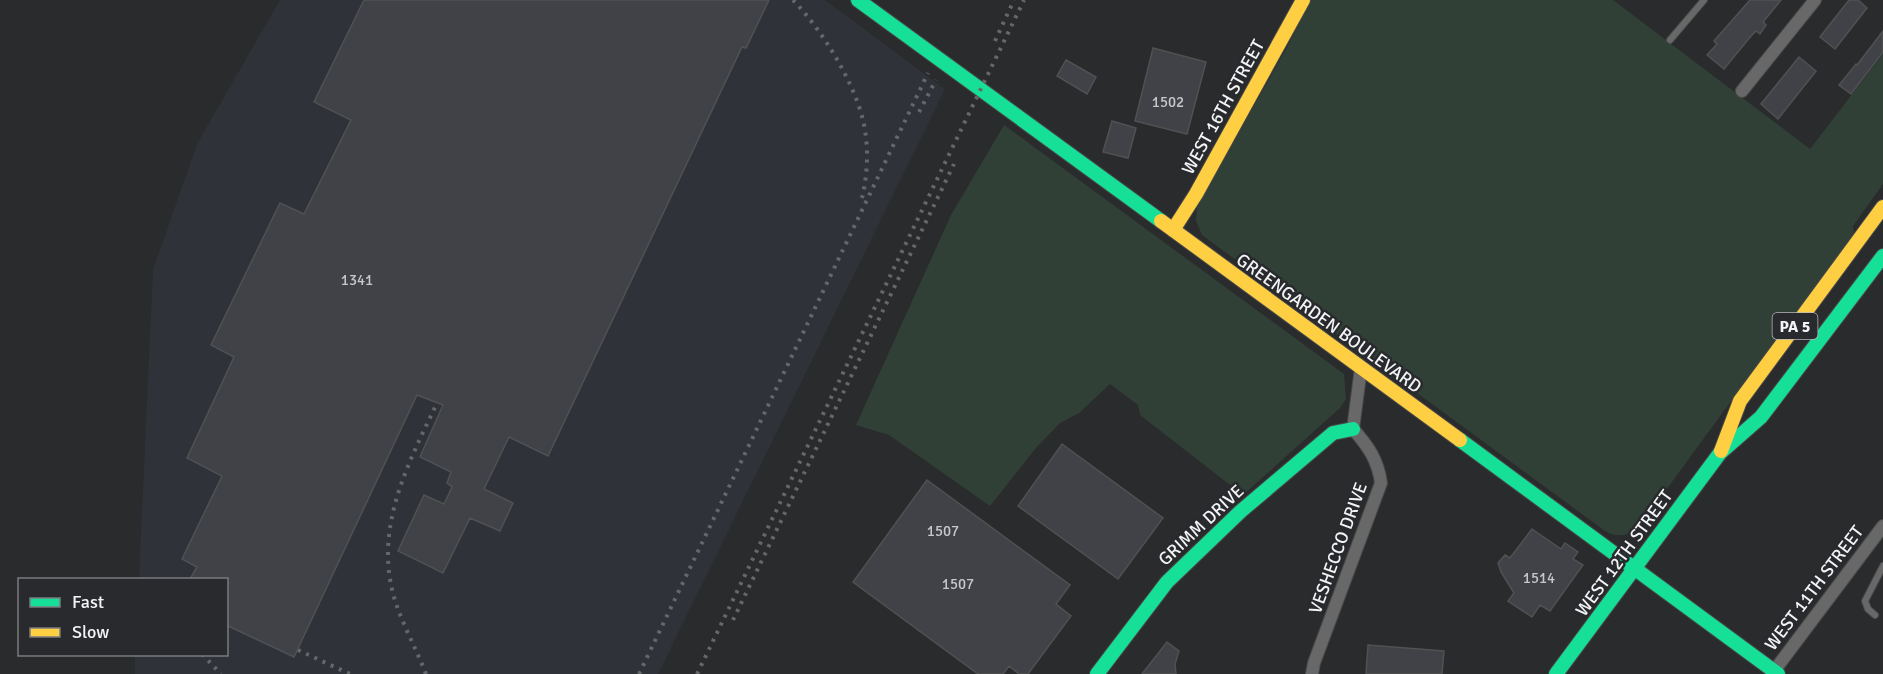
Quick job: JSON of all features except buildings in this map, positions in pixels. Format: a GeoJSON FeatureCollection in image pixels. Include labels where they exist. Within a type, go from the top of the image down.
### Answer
{"type":"FeatureCollection","features":[{"type":"Feature","properties":{"kind":"street","name":"GREENGARDEN BOULEVARD"},"geometry":{"type":"LineString","coordinates":[[858,0],[1776,673]]}},
{"type":"Feature","properties":{"kind":"street","name":"WEST 16TH STREET"},"geometry":{"type":"LineString","coordinates":[[1173,230],[1196,194],[1302,0]]}},
{"type":"Feature","properties":{"kind":"street"},"geometry":{"type":"LineString","coordinates":[[1742,92],[1815,0]]}},
{"type":"Feature","properties":{"kind":"street","name":"WEST 12TH STREET"},"geometry":{"type":"LineString","coordinates":[[1720,453],[1740,401],[1883,207]]}},
{"type":"Feature","properties":{"kind":"street","name":"WEST 12TH STREET"},"geometry":{"type":"LineString","coordinates":[[1556,674],[1720,453],[1761,417],[1883,256]]}},
{"type":"Feature","properties":{"kind":"street"},"geometry":{"type":"LineString","coordinates":[[1353,429],[1361,369]]}},
{"type":"Feature","properties":{"kind":"street","name":"GRIMM DRIVE"},"geometry":{"type":"LineString","coordinates":[[1097,674],[1167,582],[1242,511],[1333,433],[1353,429]]}},
{"type":"Feature","properties":{"kind":"street","name":"VESHECCO DRIVE"},"geometry":{"type":"LineString","coordinates":[[1312,674],[1314,663],[1382,483],[1379,466],[1371,450],[1353,429]]}},
{"type":"Feature","properties":{"kind":"street","name":"WEST 11TH STREET"},"geometry":{"type":"LineString","coordinates":[[1776,673],[1883,526]]}},
{"type":"Feature","properties":{"kind":"lane"},"geometry":{"type":"LineString","coordinates":[[1670,40],[1704,0]]}},
{"type":"Feature","properties":{"kind":"lane"},"geometry":{"type":"LineString","coordinates":[[1875,615],[1868,609],[1865,601],[1883,566]]}},
{"type":"Feature","properties":{"kind":"shaded area"},"geometry":{"type":"Polygon","coordinates":[[[280,0],[825,0],[945,89],[658,674],[135,674],[135,656],[228,656],[228,578],[139,578],[153,270],[197,144],[280,0]]]}},
{"type":"Feature","properties":{"kind":"green space"},"geometry":{"type":"Polygon","coordinates":[[[1311,0],[1613,0],[1810,149],[1883,54],[1883,184],[1853,226],[1854,233],[1635,530],[1618,535],[1605,531],[1202,235],[1196,221],[1197,207],[1285,51],[1311,0]]]}},
{"type":"Feature","properties":{"kind":"green space"},"geometry":{"type":"Polygon","coordinates":[[[1004,125],[1344,374],[1346,399],[1340,408],[1243,495],[1140,415],[1138,405],[1110,384],[1079,413],[1060,423],[1036,448],[990,506],[889,435],[856,425],[951,215],[1004,125]]]}},
{"type":"Feature","properties":{"kind":"railway"},"geometry":{"type":"LineString","coordinates":[[793,0],[815,26],[835,56],[858,105],[863,120],[867,150],[866,179],[862,198]]}},
{"type":"Feature","properties":{"kind":"railway"},"geometry":{"type":"LineString","coordinates":[[995,41],[1014,0]]}},
{"type":"Feature","properties":{"kind":"railway"},"geometry":{"type":"LineString","coordinates":[[697,674],[1024,0]]}},
{"type":"Feature","properties":{"kind":"railway"},"geometry":{"type":"LineString","coordinates":[[639,674],[928,73]]}},
{"type":"Feature","properties":{"kind":"railway"},"geometry":{"type":"LineString","coordinates":[[919,112],[936,80]]}},
{"type":"Feature","properties":{"kind":"railway"},"geometry":{"type":"LineString","coordinates":[[733,620],[954,164]]}},
{"type":"Feature","properties":{"kind":"railway"},"geometry":{"type":"LineString","coordinates":[[426,674],[394,597],[389,571],[388,546],[391,521],[405,473],[437,403]]}},
{"type":"Feature","properties":{"kind":"railway"},"geometry":{"type":"LineString","coordinates":[[298,650],[350,674]]}},
{"type":"Feature","properties":{"kind":"railway"},"geometry":{"type":"LineString","coordinates":[[204,656],[221,674]]}},
{"type":"Feature","properties":{"kind":"traffic: fast"},"geometry":{"type":"LineString","coordinates":[[858,0],[1161,221]]}},
{"type":"Feature","properties":{"kind":"traffic: fast"},"geometry":{"type":"LineString","coordinates":[[1556,674],[1720,453],[1761,417],[1883,256]]}},
{"type":"Feature","properties":{"kind":"traffic: fast"},"geometry":{"type":"LineString","coordinates":[[1097,674],[1167,582],[1241,511],[1333,433],[1353,429]]}},
{"type":"Feature","properties":{"kind":"traffic: fast"},"geometry":{"type":"LineString","coordinates":[[1460,440],[1778,674]]}},
{"type":"Feature","properties":{"kind":"traffic: slow"},"geometry":{"type":"LineString","coordinates":[[1173,230],[1196,194],[1303,0]]}},
{"type":"Feature","properties":{"kind":"traffic: slow"},"geometry":{"type":"LineString","coordinates":[[1721,451],[1740,401],[1883,207]]}},
{"type":"Feature","properties":{"kind":"traffic: slow"},"geometry":{"type":"LineString","coordinates":[[1161,221],[1460,440]]}}]}
